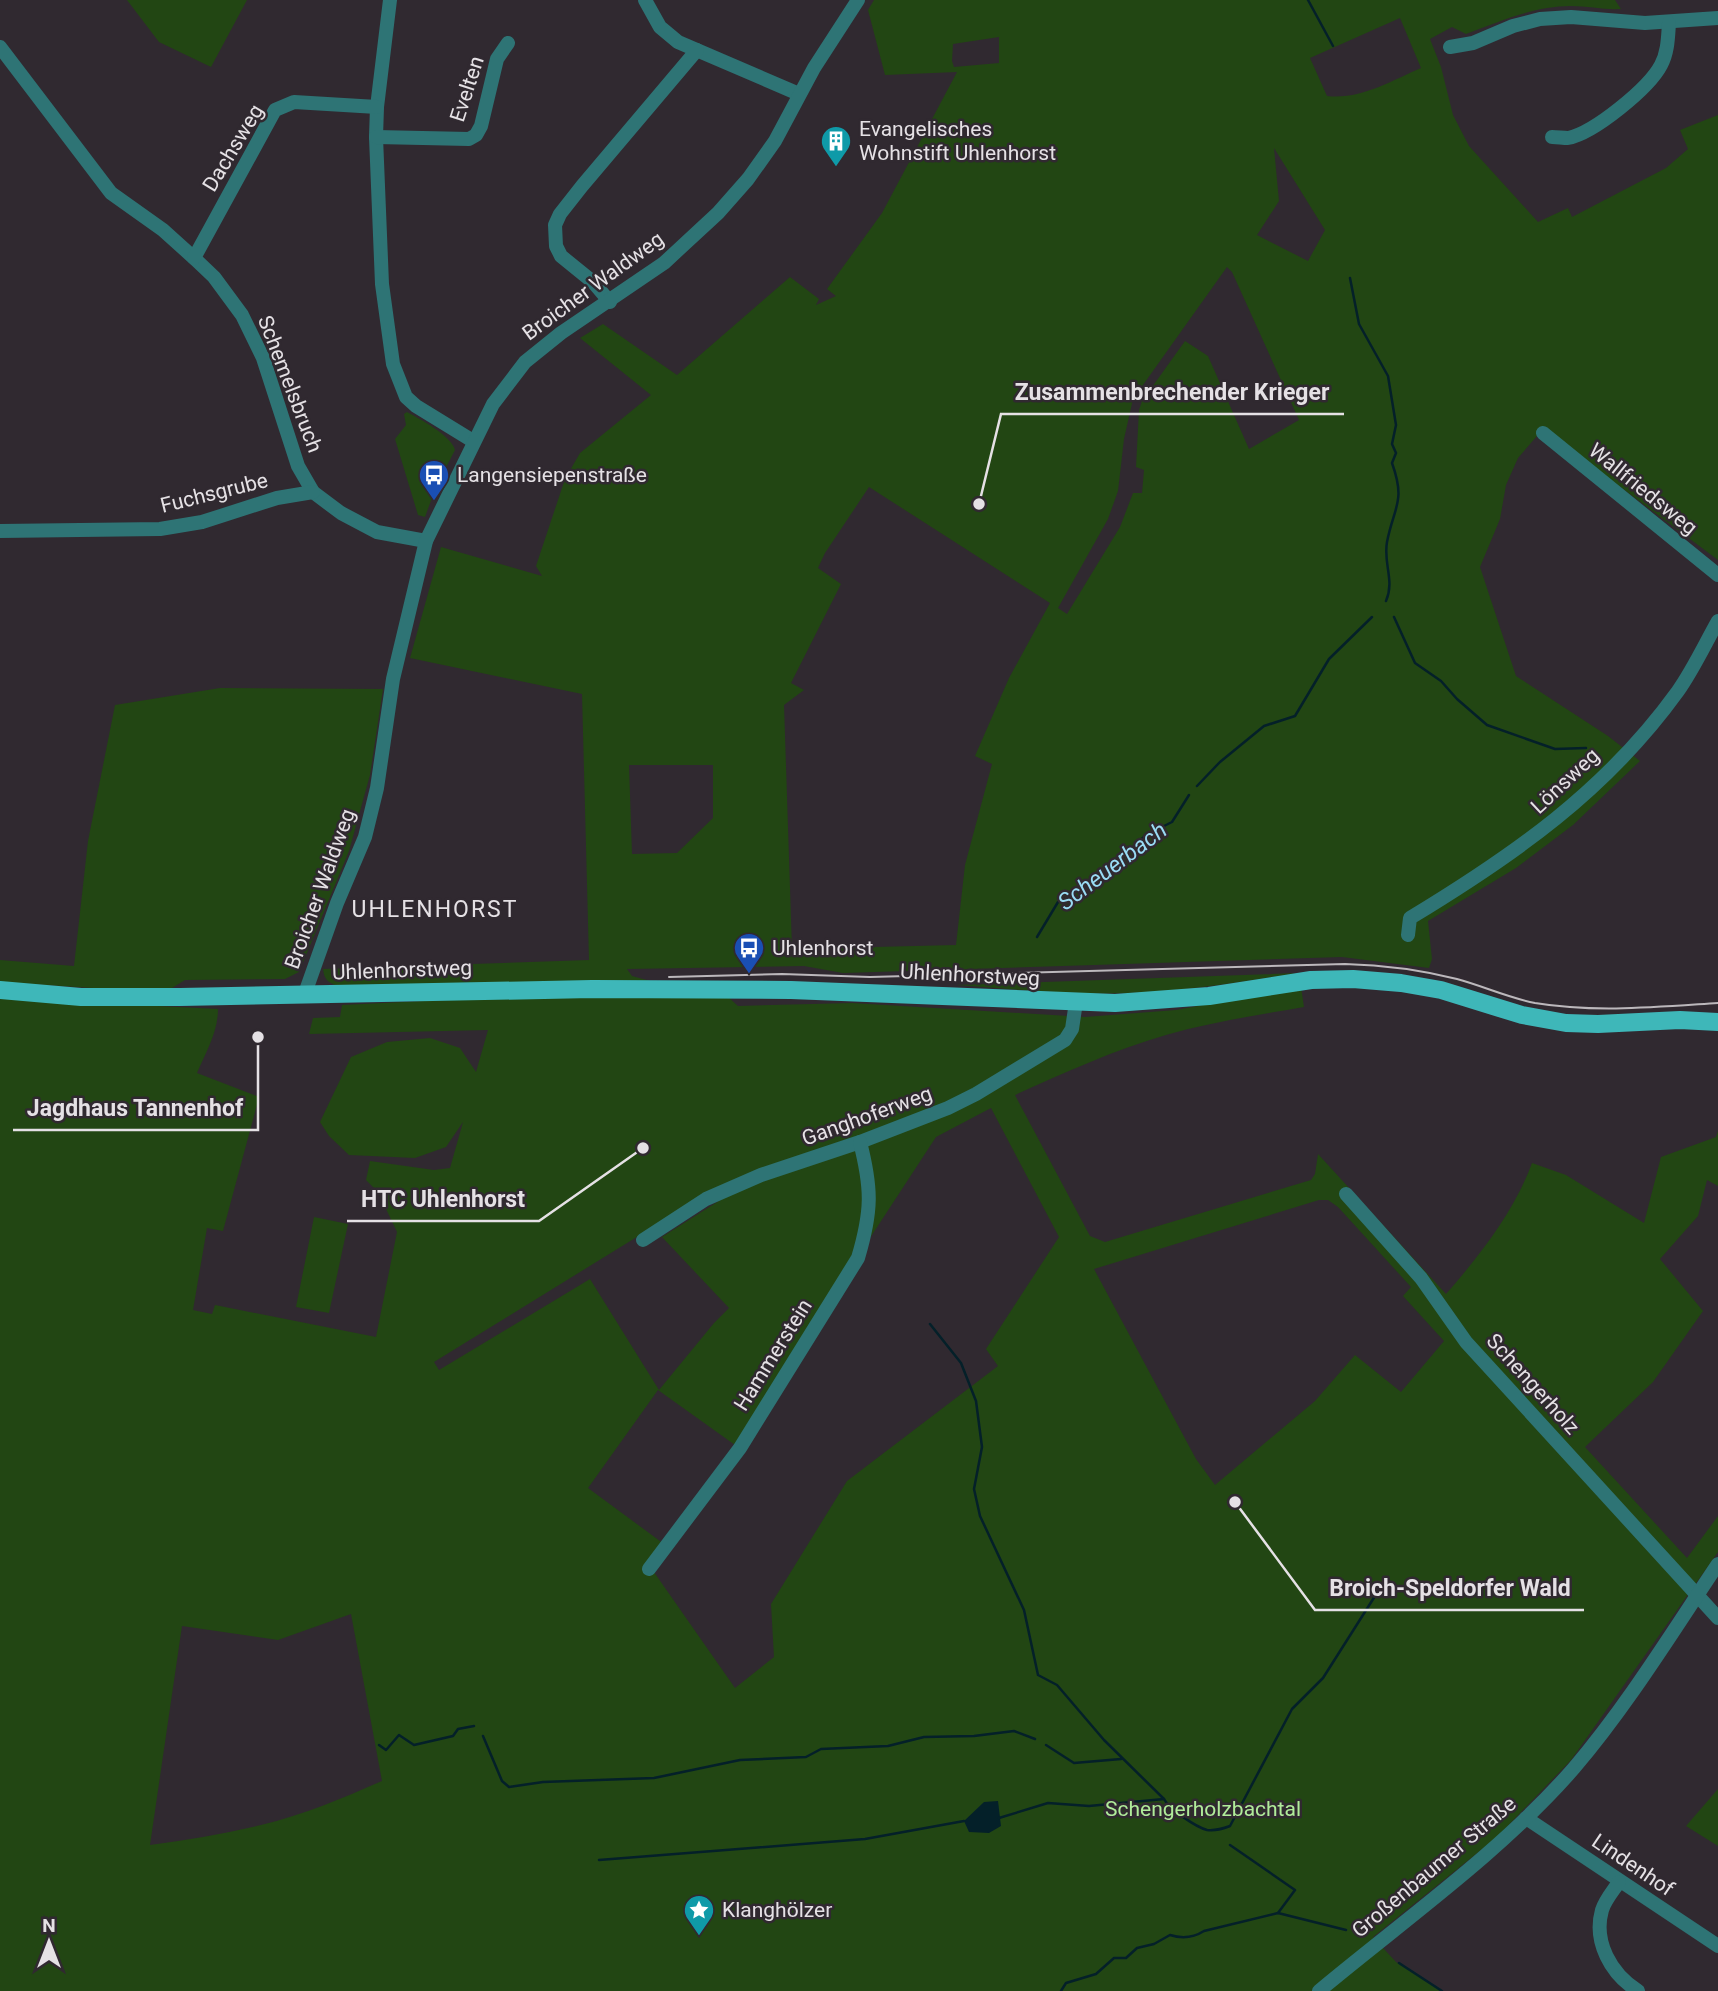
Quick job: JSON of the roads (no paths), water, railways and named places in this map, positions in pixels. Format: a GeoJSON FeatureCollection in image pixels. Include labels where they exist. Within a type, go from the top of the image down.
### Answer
{"type":"FeatureCollection","features":[{"type":"Feature","properties":{"kind":"main road","name":"Uhlenhorstweg"},"geometry":{"type":"LineString","coordinates":[[0,990],[81,997],[304,996],[593,989],[770,990],[1076,1002],[1173,1000],[1311,979],[1353,979],[1401,982],[1441,990],[1522,1016],[1546,1020],[1598,1024],[1680,1020],[1718,1022]]}},
{"type":"Feature","properties":{"kind":"main road","name":"Uhlenhorstweg"},"geometry":{"type":"LineString","coordinates":[[1680,1020],[1718,1013]]}},
{"type":"Feature","properties":{"kind":"street"},"geometry":{"type":"LineString","coordinates":[[390,0],[376,137],[382,284],[393,364],[406,397],[473,441]]}},
{"type":"Feature","properties":{"kind":"street"},"geometry":{"type":"LineString","coordinates":[[645,0],[660,27],[678,42],[799,94]]}},
{"type":"Feature","properties":{"kind":"street","name":"Broicher Waldweg"},"geometry":{"type":"LineString","coordinates":[[304,996],[337,904],[365,837],[377,788],[393,679],[426,541],[493,404],[525,362],[561,333],[664,263],[748,179],[775,141],[799,94],[858,0]]}},
{"type":"Feature","properties":{"kind":"street"},"geometry":{"type":"LineString","coordinates":[[1450,47],[1473,43],[1513,26],[1540,19],[1571,17],[1669,23],[1718,18]]}},
{"type":"Feature","properties":{"kind":"street"},"geometry":{"type":"LineString","coordinates":[[1552,137],[1569,138],[1597,124],[1643,88],[1661,65],[1668,44],[1669,23]]}},
{"type":"Feature","properties":{"kind":"street","name":"Evelten"},"geometry":{"type":"LineString","coordinates":[[376,137],[469,139],[476,135],[481,125],[497,59],[508,43]]}},
{"type":"Feature","properties":{"kind":"street","name":"Schemelsbruch"},"geometry":{"type":"LineString","coordinates":[[0,47],[111,193],[163,230],[194,258],[214,278],[242,315],[263,358],[298,466],[313,492]]}},
{"type":"Feature","properties":{"kind":"street"},"geometry":{"type":"LineString","coordinates":[[610,302],[593,282],[561,256],[556,246],[555,225],[560,214],[582,186],[696,50]]}},
{"type":"Feature","properties":{"kind":"street","name":"Dachsweg"},"geometry":{"type":"LineString","coordinates":[[194,258],[275,110],[293,102],[377,107]]}},
{"type":"Feature","properties":{"kind":"street","name":"Wallfriedsweg"},"geometry":{"type":"LineString","coordinates":[[1543,433],[1718,576]]}},
{"type":"Feature","properties":{"kind":"street"},"geometry":{"type":"LineString","coordinates":[[313,492],[341,513],[377,531],[426,541]]}},
{"type":"Feature","properties":{"kind":"street","name":"Fuchsgrube"},"geometry":{"type":"LineString","coordinates":[[0,531],[160,528],[202,522],[277,498],[313,492]]}},
{"type":"Feature","properties":{"kind":"street","name":"Lönsweg"},"geometry":{"type":"LineString","coordinates":[[1408,935],[1410,918],[1526,843],[1589,792],[1656,720],[1680,688],[1718,621]]}},
{"type":"Feature","properties":{"kind":"street","name":"Ganghoferweg"},"geometry":{"type":"LineString","coordinates":[[643,1240],[706,1199],[761,1175],[860,1142],[967,1099],[1065,1040],[1072,1029],[1076,1002]]}},
{"type":"Feature","properties":{"kind":"street","name":"Hammerstein"},"geometry":{"type":"LineString","coordinates":[[649,1569],[740,1448],[858,1258],[867,1228],[871,1200],[860,1142]]}},
{"type":"Feature","properties":{"kind":"street","name":"Schengerholz"},"geometry":{"type":"LineString","coordinates":[[1346,1194],[1421,1278],[1466,1342],[1718,1618]]}},
{"type":"Feature","properties":{"kind":"street","name":"Großenbaumer Straße"},"geometry":{"type":"LineString","coordinates":[[1319,1991],[1503,1840],[1574,1768],[1606,1728],[1718,1564]]}},
{"type":"Feature","properties":{"kind":"street","name":"Lindenhof"},"geometry":{"type":"LineString","coordinates":[[1526,1818],[1718,1946]]}},
{"type":"Feature","properties":{"kind":"street"},"geometry":{"type":"LineString","coordinates":[[1619,1882],[1603,1907],[1601,1940],[1616,1971],[1638,1991]]}},
{"type":"Feature","properties":{"kind":"water"},"geometry":{"type":"Polygon","coordinates":[[[998,1801],[1001,1826],[989,1833],[969,1832],[964,1821],[984,1802],[998,1801]]]}},
{"type":"Feature","properties":{"kind":"waterway"},"geometry":{"type":"LineString","coordinates":[[1308,0],[1333,46]]}},
{"type":"Feature","properties":{"kind":"waterway"},"geometry":{"type":"LineString","coordinates":[[1350,278],[1359,324],[1388,376],[1396,425],[1392,444],[1396,453],[1392,463],[1398,496],[1387,542],[1389,586],[1386,601]]}},
{"type":"Feature","properties":{"kind":"waterway","name":"Scheuerbach"},"geometry":{"type":"LineString","coordinates":[[1197,786],[1220,762],[1264,726],[1295,716],[1329,659],[1372,617]]}},
{"type":"Feature","properties":{"kind":"waterway"},"geometry":{"type":"LineString","coordinates":[[1394,617],[1415,663],[1441,681],[1487,725],[1555,749],[1586,748]]}},
{"type":"Feature","properties":{"kind":"waterway","name":"Scheuerbach"},"geometry":{"type":"LineString","coordinates":[[1037,937],[1058,902],[1094,881],[1146,835],[1172,822],[1189,795]]}},
{"type":"Feature","properties":{"kind":"waterway"},"geometry":{"type":"LineString","coordinates":[[930,1324],[961,1363],[976,1401],[982,1447],[974,1489],[980,1516],[1024,1610],[1038,1675],[1057,1685],[1104,1740],[1171,1808],[1196,1825],[1207,1830],[1230,1826],[1292,1709],[1323,1678],[1382,1585]]}},
{"type":"Feature","properties":{"kind":"waterway"},"geometry":{"type":"LineString","coordinates":[[379,1745],[386,1750],[399,1735],[414,1745],[453,1736],[458,1729],[474,1726]]}},
{"type":"Feature","properties":{"kind":"waterway"},"geometry":{"type":"LineString","coordinates":[[483,1736],[502,1781],[509,1787],[543,1782],[654,1778],[740,1760],[806,1757],[821,1749],[888,1746],[924,1737],[974,1736],[1014,1731],[1035,1739]]}},
{"type":"Feature","properties":{"kind":"waterway"},"geometry":{"type":"LineString","coordinates":[[1046,1745],[1074,1763],[1121,1759]]}},
{"type":"Feature","properties":{"kind":"waterway"},"geometry":{"type":"LineString","coordinates":[[999,1818],[1048,1803],[1089,1806],[1164,1799]]}},
{"type":"Feature","properties":{"kind":"waterway"},"geometry":{"type":"LineString","coordinates":[[599,1860],[865,1839],[964,1821]]}},
{"type":"Feature","properties":{"kind":"waterway"},"geometry":{"type":"LineString","coordinates":[[1230,1845],[1295,1890],[1278,1913]]}},
{"type":"Feature","properties":{"kind":"waterway"},"geometry":{"type":"LineString","coordinates":[[1061,1991],[1066,1983],[1096,1974],[1114,1958],[1126,1958],[1137,1948],[1154,1944],[1170,1935],[1192,1936],[1278,1913],[1346,1930]]}},
{"type":"Feature","properties":{"kind":"waterway"},"geometry":{"type":"LineString","coordinates":[[1399,1963],[1442,1991]]}},
{"type":"Feature","properties":{"kind":"tram line"},"geometry":{"type":"LineString","coordinates":[[669,977],[782,974],[870,977],[1345,964],[1430,973],[1525,1001],[1558,1006],[1626,1008],[1718,1003]]}},
{"type":"Feature","properties":{"kind":"place","name":"Evangelisches Wohnstift Uhlenhorst"},"geometry":{"type":"Point","coordinates":[836,168]}},
{"type":"Feature","properties":{"kind":"place","name":"Langensiepenstraße"},"geometry":{"type":"Point","coordinates":[434,502]}},
{"type":"Feature","properties":{"kind":"place","name":"Zusammenbrechender Krieger"},"geometry":{"type":"Point","coordinates":[979,504]}},
{"type":"Feature","properties":{"kind":"place","name":"Uhlenhorst"},"geometry":{"type":"Point","coordinates":[749,975]}},
{"type":"Feature","properties":{"kind":"place","name":"Jagdhaus Tannenhof"},"geometry":{"type":"Point","coordinates":[258,1037]}},
{"type":"Feature","properties":{"kind":"place","name":"HTC Uhlenhorst"},"geometry":{"type":"Point","coordinates":[643,1148]}},
{"type":"Feature","properties":{"kind":"place","name":"Broich-Speldorfer Wald"},"geometry":{"type":"Point","coordinates":[1235,1502]}},
{"type":"Feature","properties":{"kind":"place","name":"Klanghölzer"},"geometry":{"type":"Point","coordinates":[699,1937]}},
{"type":"Feature","properties":{"kind":"district","name":"UHLENHORST"},"geometry":{"type":"Point","coordinates":[435,909]}},
{"type":"Feature","properties":{"kind":"park label","name":"Schengerholzbachtal"},"geometry":{"type":"Point","coordinates":[1203,1809]}}]}
